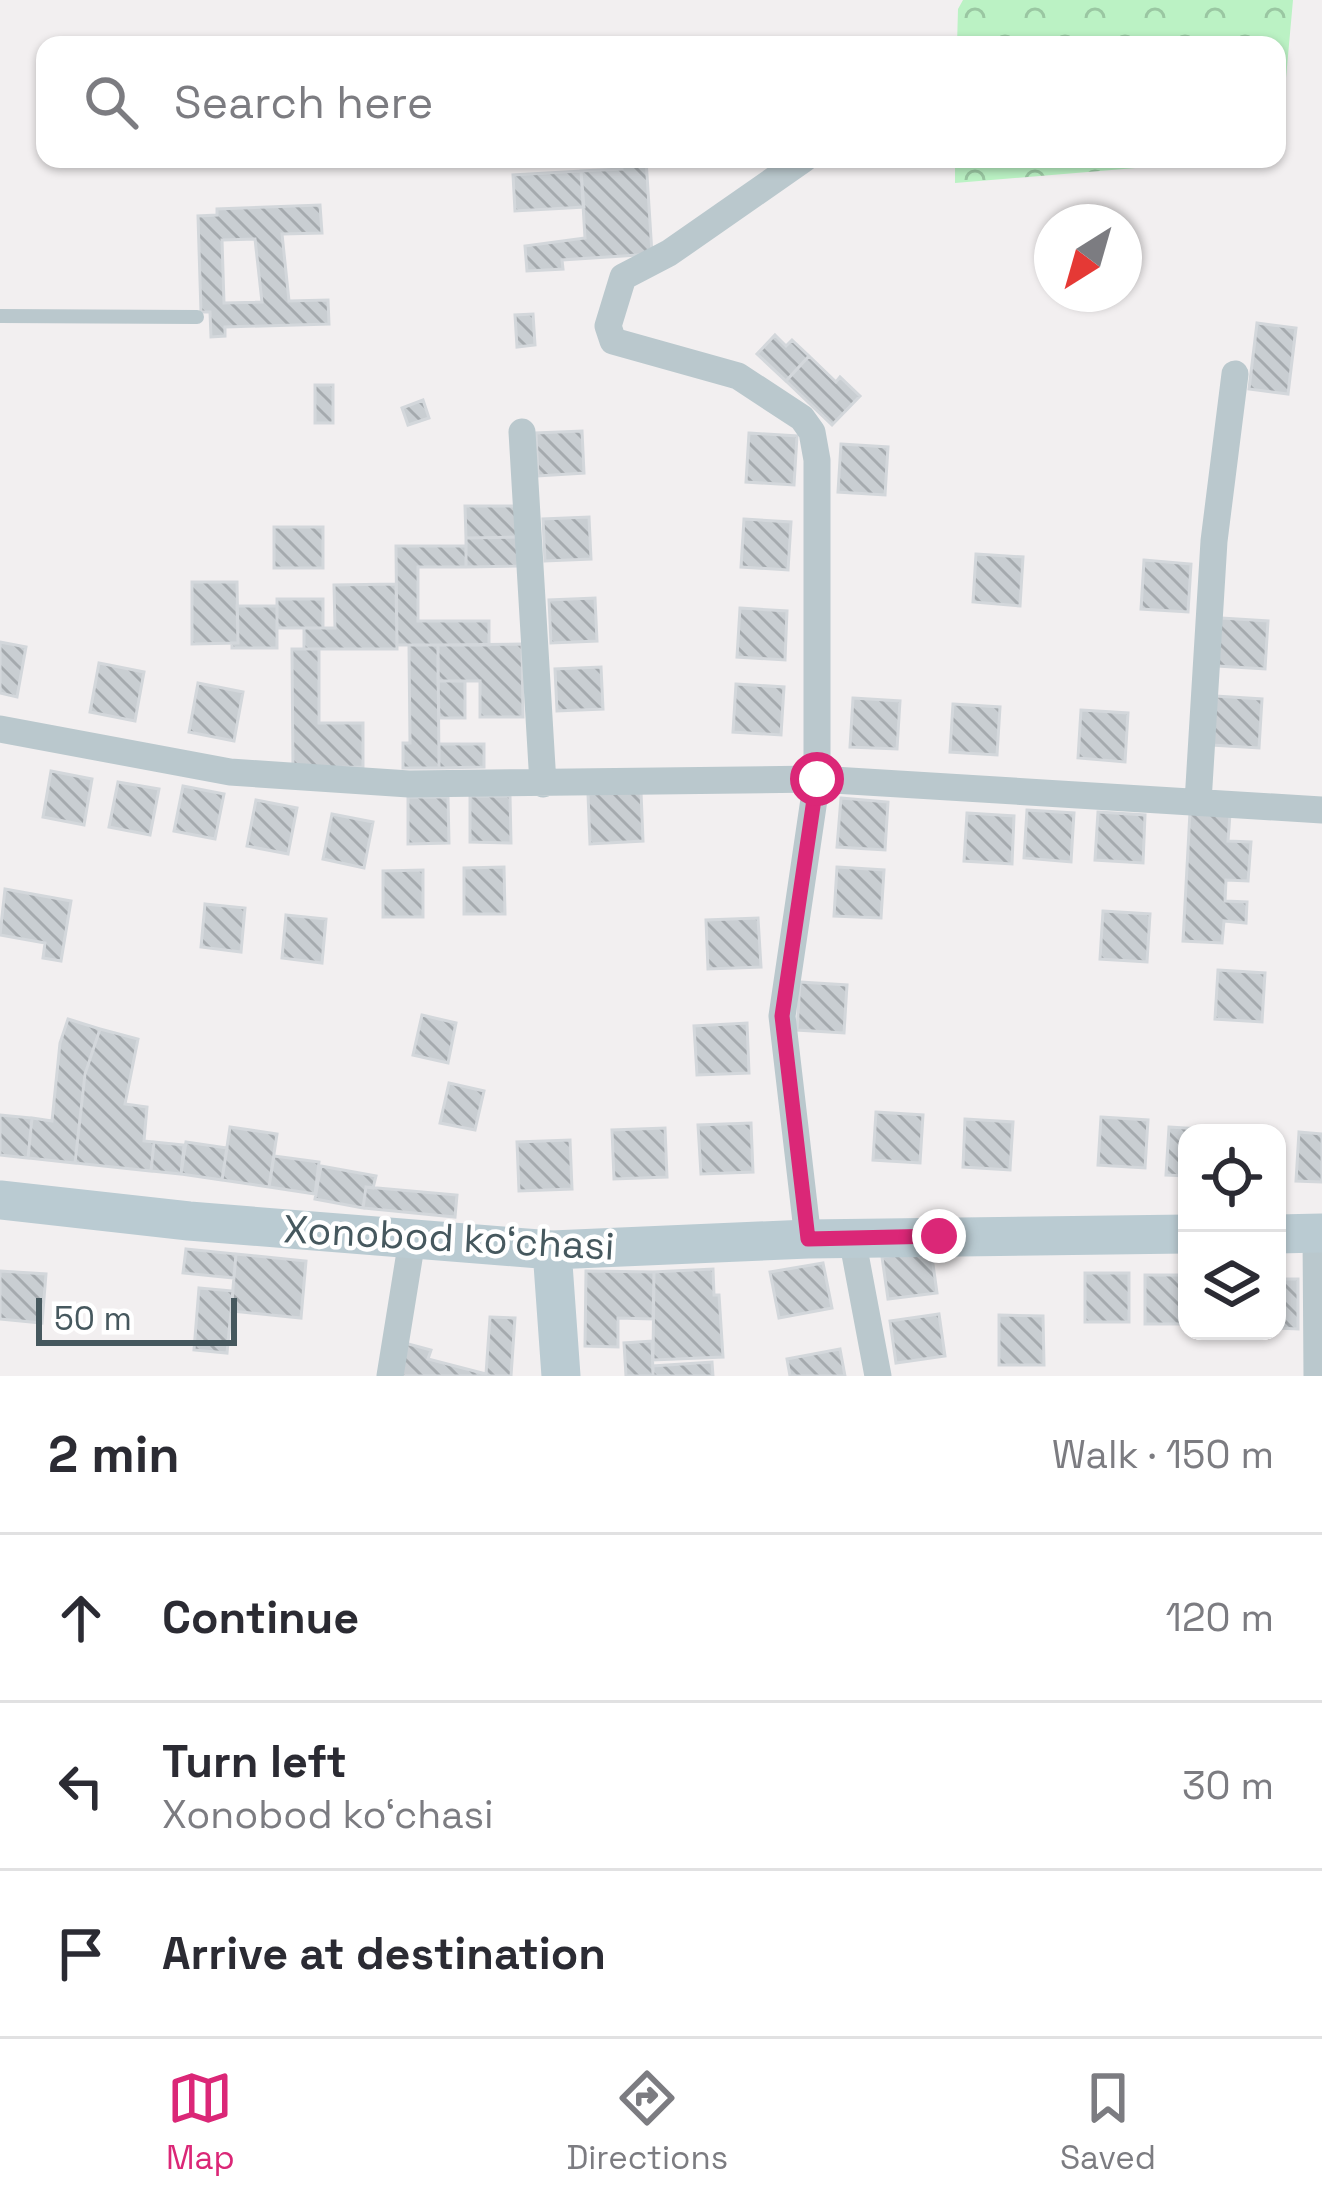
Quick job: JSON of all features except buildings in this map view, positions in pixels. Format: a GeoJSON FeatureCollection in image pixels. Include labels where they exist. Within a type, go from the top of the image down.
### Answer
{"type":"FeatureCollection","features":[{"type":"Feature","properties":{"kind":"main road","name":"Xonobod koʻchasi"},"geometry":{"type":"LineString","coordinates":[[0,1200],[552,1250],[808,1239],[1178,1234]]}},
{"type":"Feature","properties":{"kind":"main road"},"geometry":{"type":"LineString","coordinates":[[552,1250],[561,1376]]}},
{"type":"Feature","properties":{"kind":"street"},"geometry":{"type":"LineString","coordinates":[[791,168],[669,253],[623,277],[608,326],[613,341],[738,376],[802,418],[812,432],[817,460],[817,779],[782,1016],[808,1239]]}},
{"type":"Feature","properties":{"kind":"street"},"geometry":{"type":"LineString","coordinates":[[1198,802],[1214,541],[1234,374]]}},
{"type":"Feature","properties":{"kind":"street"},"geometry":{"type":"LineString","coordinates":[[522,432],[543,784]]}},
{"type":"Feature","properties":{"kind":"street"},"geometry":{"type":"LineString","coordinates":[[0,729],[230,772],[409,784],[817,779],[1322,810]]}},
{"type":"Feature","properties":{"kind":"street"},"geometry":{"type":"LineString","coordinates":[[1305,1233],[1317,1376]]}},
{"type":"Feature","properties":{"kind":"street"},"geometry":{"type":"LineString","coordinates":[[852,1238],[878,1376]]}},
{"type":"Feature","properties":{"kind":"street"},"geometry":{"type":"LineString","coordinates":[[390,1376],[412,1240]]}},
{"type":"Feature","properties":{"kind":"lane"},"geometry":{"type":"LineString","coordinates":[[0,316],[197,317]]}},
{"type":"Feature","properties":{"kind":"green space"},"geometry":{"type":"Polygon","coordinates":[[[963,0],[1293,0],[1286,78],[1286,36],[957,36],[963,0]]]}},
{"type":"Feature","properties":{"kind":"green space"},"geometry":{"type":"Polygon","coordinates":[[[955,168],[1135,168],[955,183],[955,168]]]}},
{"type":"Feature","properties":{"kind":"route"},"geometry":{"type":"LineString","coordinates":[[817,779],[782,1016],[808,1239],[939,1236]]}}]}
